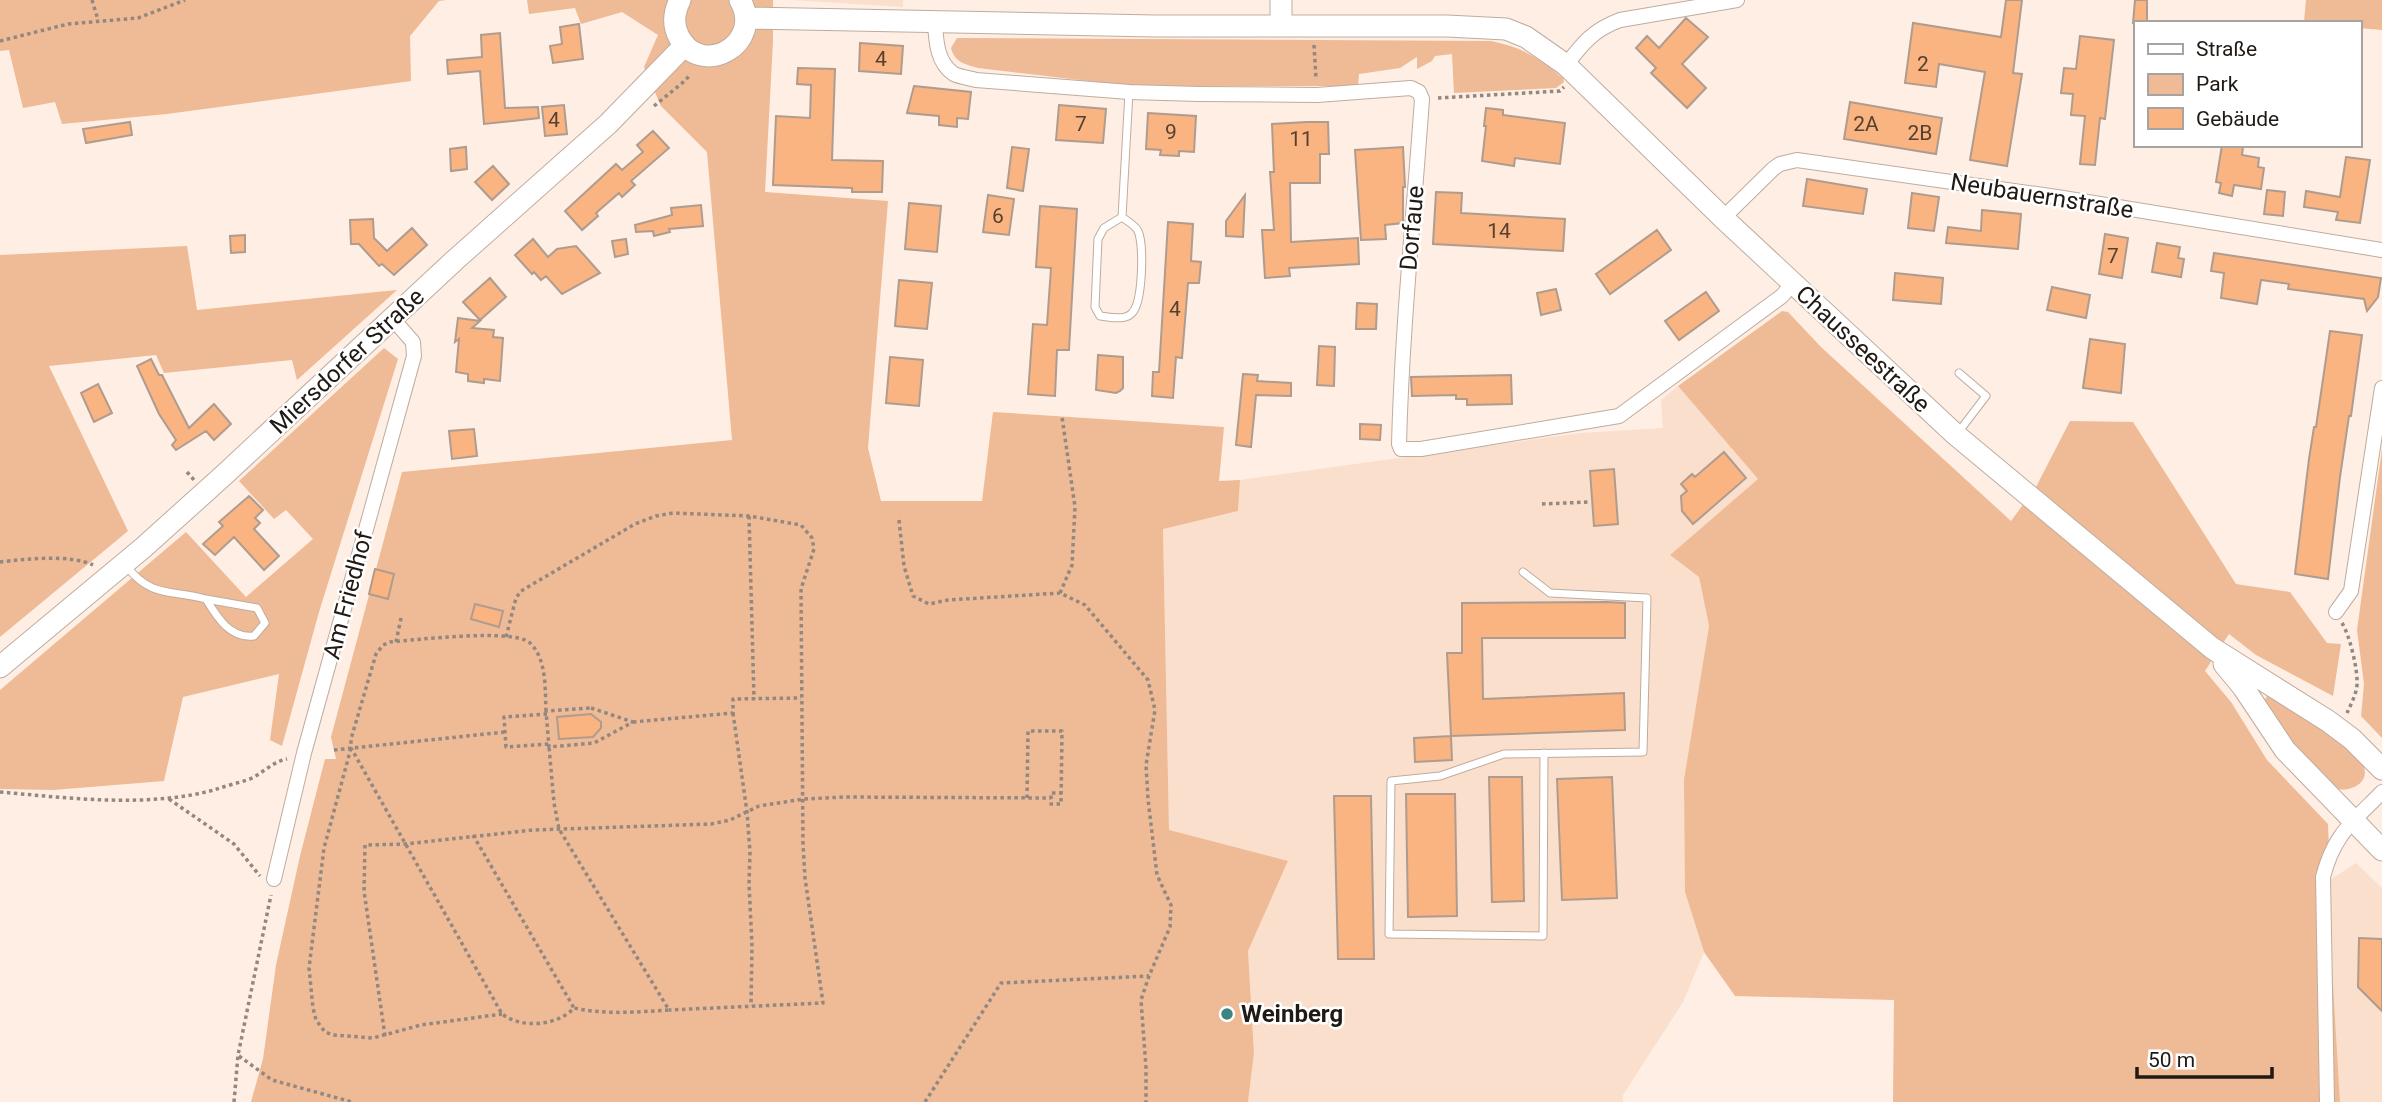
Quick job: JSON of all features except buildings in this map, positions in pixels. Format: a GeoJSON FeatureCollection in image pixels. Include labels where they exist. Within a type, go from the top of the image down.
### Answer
{"type":"FeatureCollection","features":[{"type":"Feature","properties":{"kind":"street"},"geometry":{"type":"LineString","coordinates":[[679,0],[674,21],[678,35],[685,45],[707,55],[722,53],[740,39],[743,33],[743,9],[935,23],[1281,25],[1281,0]]}},
{"type":"Feature","properties":{"kind":"street"},"geometry":{"type":"LineString","coordinates":[[1571,69],[1581,44],[1602,27],[1620,20],[1737,0]]}},
{"type":"Feature","properties":{"kind":"street"},"geometry":{"type":"LineString","coordinates":[[935,23],[937,50],[943,63],[954,74],[987,81],[1129,92],[1317,95],[1411,88],[1419,92],[1422,99]]}},
{"type":"Feature","properties":{"kind":"street","name":"Chausseestraße"},"geometry":{"type":"LineString","coordinates":[[1281,25],[1493,28],[1526,37],[1571,69],[1792,284],[1956,435],[2212,649],[2328,721],[2382,769]]}},
{"type":"Feature","properties":{"kind":"street","name":"Miersdorfer Straße"},"geometry":{"type":"LineString","coordinates":[[0,667],[124,564],[224,475],[392,318],[637,97],[685,45]]}},
{"type":"Feature","properties":{"kind":"street","name":"Dorfaue"},"geometry":{"type":"LineString","coordinates":[[1422,99],[1404,322],[1399,432],[1401,449],[1421,449],[1619,416],[1782,296],[1792,284]]}},
{"type":"Feature","properties":{"kind":"street","name":"Neubauernstraße"},"geometry":{"type":"LineString","coordinates":[[1723,218],[1773,169],[1787,161],[1797,160],[2057,197],[2382,250]]}},
{"type":"Feature","properties":{"kind":"street","name":"Am Friedhof"},"geometry":{"type":"LineString","coordinates":[[273,883],[303,755],[414,356],[413,342],[392,318]]}},
{"type":"Feature","properties":{"kind":"street"},"geometry":{"type":"LineString","coordinates":[[2336,612],[2351,592],[2382,388]]}},
{"type":"Feature","properties":{"kind":"street","name":"Chausseestraße"},"geometry":{"type":"LineString","coordinates":[[2212,649],[2243,687],[2285,750],[2382,850]]}},
{"type":"Feature","properties":{"kind":"street"},"geometry":{"type":"LineString","coordinates":[[2327,1102],[2323,877],[2329,853],[2343,832],[2382,792]]}},
{"type":"Feature","properties":{"kind":"lane"},"geometry":{"type":"LineString","coordinates":[[1122,217],[1129,92]]}},
{"type":"Feature","properties":{"kind":"lane"},"geometry":{"type":"LineString","coordinates":[[1122,217],[1137,228],[1143,245],[1138,302],[1133,313],[1124,318],[1100,316],[1095,307],[1096,244],[1104,228],[1122,217]]}},
{"type":"Feature","properties":{"kind":"lane"},"geometry":{"type":"LineString","coordinates":[[1956,435],[1986,396],[1959,373]]}},
{"type":"Feature","properties":{"kind":"lane"},"geometry":{"type":"LineString","coordinates":[[124,564],[145,585],[160,592],[206,599],[257,608],[265,623],[254,636],[234,633],[223,624],[206,599]]}},
{"type":"Feature","properties":{"kind":"lane"},"geometry":{"type":"LineString","coordinates":[[1523,572],[1550,593],[1647,598],[1643,752],[1544,753],[1504,754],[1440,776],[1391,781],[1388,934],[1543,936],[1544,753]]}},
{"type":"Feature","properties":{"kind":"path"},"geometry":{"type":"LineString","coordinates":[[92,0],[98,20]]}},
{"type":"Feature","properties":{"kind":"path"},"geometry":{"type":"LineString","coordinates":[[0,41],[68,24],[138,18],[186,0]]}},
{"type":"Feature","properties":{"kind":"path"},"geometry":{"type":"LineString","coordinates":[[1314,43],[1317,95]]}},
{"type":"Feature","properties":{"kind":"path"},"geometry":{"type":"LineString","coordinates":[[1422,99],[1560,91],[1571,69]]}},
{"type":"Feature","properties":{"kind":"path"},"geometry":{"type":"LineString","coordinates":[[1060,593],[1072,565],[1075,506],[1062,417]]}},
{"type":"Feature","properties":{"kind":"path"},"geometry":{"type":"LineString","coordinates":[[1542,504],[1589,502]]}},
{"type":"Feature","properties":{"kind":"path"},"geometry":{"type":"LineString","coordinates":[[351,748],[502,1014],[510,1020],[530,1024],[560,1019],[574,1009],[614,1013],[823,1003],[805,878],[803,844],[801,589],[812,556],[812,538],[801,525],[749,516],[674,513],[656,516],[635,524],[522,592],[516,598],[506,636]]}},
{"type":"Feature","properties":{"kind":"path"},"geometry":{"type":"LineString","coordinates":[[749,516],[754,699]]}},
{"type":"Feature","properties":{"kind":"path"},"geometry":{"type":"LineString","coordinates":[[899,520],[904,566],[913,596],[929,604],[948,600],[1060,593],[1086,605],[1148,680],[1155,710],[1146,765],[1148,799],[1157,875],[1171,905],[1170,928],[1141,1000],[1146,1102]]}},
{"type":"Feature","properties":{"kind":"path"},"geometry":{"type":"LineString","coordinates":[[0,562],[46,559],[86,562],[94,566]]}},
{"type":"Feature","properties":{"kind":"path"},"geometry":{"type":"LineString","coordinates":[[2336,612],[2348,632],[2357,679],[2357,689],[2347,715]]}},
{"type":"Feature","properties":{"kind":"path"},"geometry":{"type":"LineString","coordinates":[[396,642],[401,618]]}},
{"type":"Feature","properties":{"kind":"path"},"geometry":{"type":"LineString","coordinates":[[502,1014],[421,1025],[373,1038],[333,1035],[321,1028],[313,1007],[309,968],[324,848],[351,748],[351,739],[376,654],[383,645],[473,635],[523,638],[531,643],[542,665],[554,803],[559,829],[669,1010]]}},
{"type":"Feature","properties":{"kind":"path"},"geometry":{"type":"LineString","coordinates":[[751,1006],[750,852],[733,699],[801,698]]}},
{"type":"Feature","properties":{"kind":"path"},"geometry":{"type":"LineString","coordinates":[[633,722],[591,708],[504,718],[506,747],[594,743],[633,722],[733,713]]}},
{"type":"Feature","properties":{"kind":"path"},"geometry":{"type":"LineString","coordinates":[[1027,798],[1028,731],[1062,731],[1062,793],[1061,804],[1051,804],[1051,793],[1062,793]]}},
{"type":"Feature","properties":{"kind":"path"},"geometry":{"type":"LineString","coordinates":[[334,750],[505,732]]}},
{"type":"Feature","properties":{"kind":"path"},"geometry":{"type":"LineString","coordinates":[[0,792],[77,799],[169,799],[251,778],[277,761],[303,755]]}},
{"type":"Feature","properties":{"kind":"path"},"geometry":{"type":"LineString","coordinates":[[386,1036],[364,891],[365,845],[405,844],[473,835],[559,829],[692,826],[730,820],[759,806],[804,799],[1051,798]]}},
{"type":"Feature","properties":{"kind":"path"},"geometry":{"type":"LineString","coordinates":[[169,799],[234,844],[273,883],[238,1055],[234,1102]]}},
{"type":"Feature","properties":{"kind":"path"},"geometry":{"type":"LineString","coordinates":[[473,835],[574,1009]]}},
{"type":"Feature","properties":{"kind":"path"},"geometry":{"type":"LineString","coordinates":[[925,1102],[1001,983],[1149,976]]}},
{"type":"Feature","properties":{"kind":"path"},"geometry":{"type":"LineString","coordinates":[[238,1055],[272,1080],[352,1102]]}},
{"type":"Feature","properties":{"kind":"shaded area"},"geometry":{"type":"Polygon","coordinates":[[[791,0],[903,0],[903,7],[791,0]]]}},
{"type":"Feature","properties":{"kind":"shaded area"},"geometry":{"type":"Polygon","coordinates":[[[1678,386],[1758,479],[1670,555],[1699,577],[1709,626],[1701,676],[1685,892],[1704,952],[1683,1002],[1623,1095],[1623,1102],[1248,1102],[1254,1053],[1248,951],[1288,862],[1169,831],[1163,528],[1238,511],[1240,480],[1581,433],[1663,428],[1661,400],[1678,386]]]}},
{"type":"Feature","properties":{"kind":"shaded area"},"geometry":{"type":"Polygon","coordinates":[[[2356,863],[2382,888],[2382,1102],[2340,1102],[2329,915],[2330,880],[2356,863]]]}},
{"type":"Feature","properties":{"kind":"green space"},"geometry":{"type":"Polygon","coordinates":[[[0,0],[446,0],[439,1],[410,36],[411,81],[167,114],[62,124],[55,102],[23,108],[9,50],[0,51],[0,0]]]}},
{"type":"Feature","properties":{"kind":"green space"},"geometry":{"type":"Polygon","coordinates":[[[527,0],[773,0],[765,192],[888,201],[868,448],[881,501],[982,501],[993,412],[1224,427],[1219,481],[1240,480],[1238,511],[1163,529],[1169,830],[1288,861],[1248,951],[1254,1053],[1248,1102],[251,1102],[263,1059],[276,965],[300,856],[325,759],[336,759],[331,737],[402,472],[732,440],[707,152],[661,106],[644,67],[658,35],[622,12],[581,24],[575,8],[529,14],[527,0]]]}},
{"type":"Feature","properties":{"kind":"green space"},"geometry":{"type":"Polygon","coordinates":[[[2306,0],[2382,0],[2382,30],[2361,28],[2361,21],[2304,21],[2306,0]]]}},
{"type":"Feature","properties":{"kind":"green space"},"geometry":{"type":"Polygon","coordinates":[[[957,38],[1491,41],[1530,54],[1563,78],[1564,82],[1556,88],[1454,93],[1452,54],[1435,56],[1432,61],[1417,69],[1417,57],[1400,68],[1359,74],[1358,86],[1131,86],[978,68],[955,57],[951,48],[957,38]]]}},
{"type":"Feature","properties":{"kind":"green space"},"geometry":{"type":"Polygon","coordinates":[[[187,246],[197,310],[397,290],[297,380],[292,360],[164,373],[156,355],[49,366],[128,531],[0,637],[0,255],[187,246]]]}},
{"type":"Feature","properties":{"kind":"green space"},"geometry":{"type":"Polygon","coordinates":[[[1782,311],[1788,312],[1821,347],[2011,521],[2036,487],[2070,421],[2133,422],[2236,584],[2290,592],[2327,643],[2341,644],[2333,696],[2256,655],[2229,634],[2205,671],[2231,702],[2267,760],[2328,824],[2329,915],[2340,1102],[1893,1102],[1894,1000],[1735,996],[1704,952],[1685,892],[1684,780],[1709,626],[1699,577],[1670,555],[1758,479],[1678,386],[1782,311]]]}},
{"type":"Feature","properties":{"kind":"green space"},"geometry":{"type":"Polygon","coordinates":[[[384,348],[398,359],[319,612],[282,746],[270,740],[279,674],[183,697],[164,781],[53,790],[0,789],[0,690],[186,532],[246,597],[313,539],[286,510],[274,519],[239,481],[384,348]]]}},
{"type":"Feature","properties":{"kind":"green space"},"geometry":{"type":"Polygon","coordinates":[[[2382,449],[2382,738],[2361,716],[2364,684],[2357,630],[2382,449]]]}},
{"type":"Feature","properties":{"kind":"green space"},"geometry":{"type":"Polygon","coordinates":[[[2267,696],[2319,725],[2345,744],[2362,763],[2365,776],[2362,781],[2353,788],[2334,788],[2292,744],[2264,701],[2267,696]]]}},
{"type":"Feature","properties":{"kind":"place","name":"Weinberg"},"geometry":{"type":"Point","coordinates":[1227,1014]}}]}
